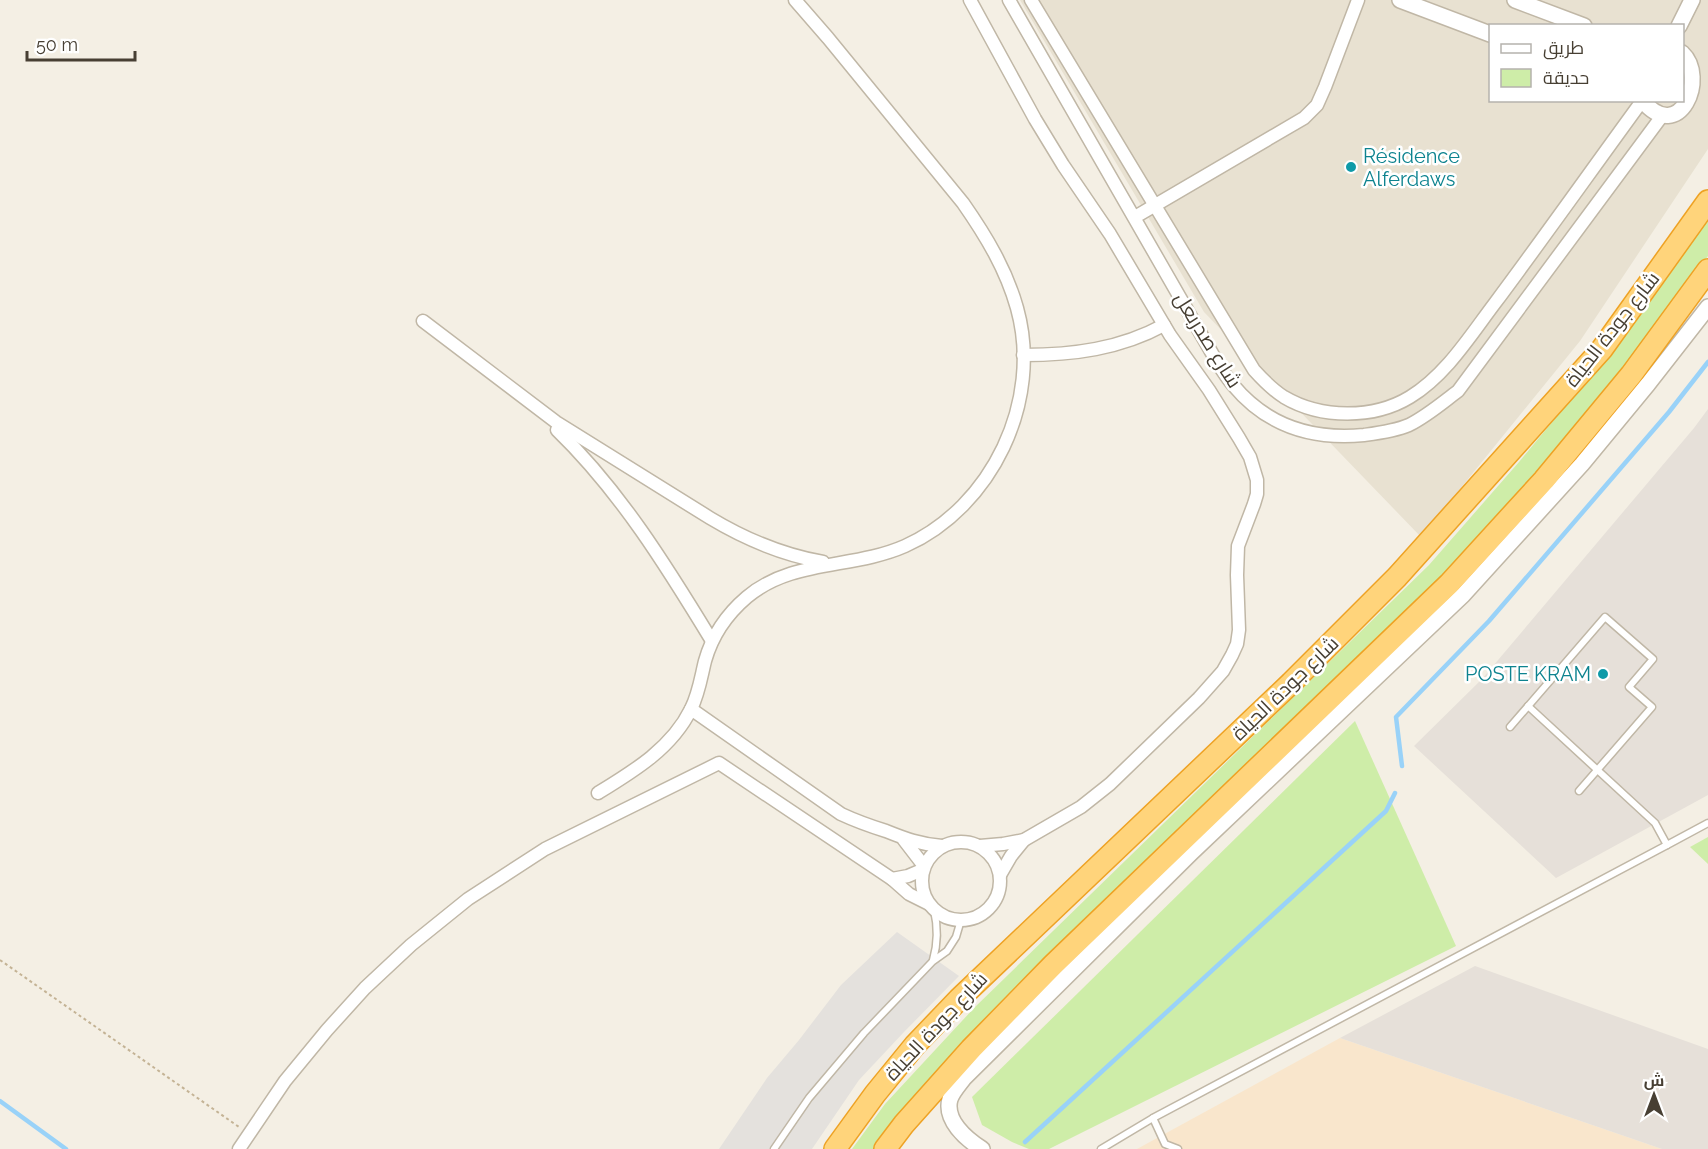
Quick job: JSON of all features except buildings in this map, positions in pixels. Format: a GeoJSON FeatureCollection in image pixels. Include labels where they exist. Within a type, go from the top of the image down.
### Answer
{"type":"FeatureCollection","features":[{"type":"Feature","properties":{"kind":"highway","name":"شارع جودة الحياة"},"geometry":{"type":"LineString","coordinates":[[835,1149],[915,1045],[958,999],[1292,683],[1424,549],[1602,349],[1708,201]]}},
{"type":"Feature","properties":{"kind":"highway","name":"شارع جودة الحياة"},"geometry":{"type":"LineString","coordinates":[[885,1149],[904,1124],[971,1049],[1053,964],[1449,585],[1544,480],[1631,375],[1708,270]]}},
{"type":"Feature","properties":{"kind":"street"},"geometry":{"type":"LineString","coordinates":[[598,793],[640,766],[678,731],[692,709],[712,641],[734,609],[762,586],[780,576],[885,554],[905,546],[942,524],[987,477],[1007,439],[1019,401],[1023,381],[1021,331],[1017,308],[996,254],[981,229],[940,174],[795,0]]}},
{"type":"Feature","properties":{"kind":"street"},"geometry":{"type":"LineString","coordinates":[[970,0],[1049,141],[1110,234],[1164,325],[1239,438],[1250,457],[1257,480],[1257,494],[1238,546],[1239,630],[1237,644],[1212,685],[1110,784],[1081,807],[1024,840],[980,846]]}},
{"type":"Feature","properties":{"kind":"street","name":"شارع صدربعل"},"geometry":{"type":"LineString","coordinates":[[1009,0],[1217,362],[1233,385],[1271,418],[1297,430],[1328,436],[1384,433],[1407,425],[1431,412],[1458,391],[1662,116]]}},
{"type":"Feature","properties":{"kind":"street","name":"شارع صدربعل"},"geometry":{"type":"LineString","coordinates":[[1032,0],[1254,370],[1265,383],[1284,397],[1307,408],[1339,413],[1361,413],[1384,409],[1410,397],[1433,380],[1456,354],[1538,245],[1641,102]]}},
{"type":"Feature","properties":{"kind":"street"},"geometry":{"type":"LineString","coordinates":[[1135,216],[1305,118],[1317,105],[1358,0]]}},
{"type":"Feature","properties":{"kind":"street"},"geometry":{"type":"LineString","coordinates":[[1400,0],[1489,33]]}},
{"type":"Feature","properties":{"kind":"street"},"geometry":{"type":"LineString","coordinates":[[1515,0],[1579,24]]}},
{"type":"Feature","properties":{"kind":"street"},"geometry":{"type":"LineString","coordinates":[[1680,24],[1692,0]]}},
{"type":"Feature","properties":{"kind":"street"},"geometry":{"type":"LineString","coordinates":[[1644,102],[1662,116],[1677,115],[1695,104],[1701,94],[1702,68],[1684,54]]}},
{"type":"Feature","properties":{"kind":"street"},"geometry":{"type":"LineString","coordinates":[[982,1149],[958,1128],[950,1116],[949,1101],[964,1078],[1191,853],[1463,595],[1582,464],[1708,307]]}},
{"type":"Feature","properties":{"kind":"street"},"geometry":{"type":"LineString","coordinates":[[423,321],[535,408],[563,435],[598,474],[648,540],[712,641]]}},
{"type":"Feature","properties":{"kind":"street"},"geometry":{"type":"LineString","coordinates":[[1023,355],[1066,354],[1106,348],[1139,338],[1164,325]]}},
{"type":"Feature","properties":{"kind":"street"},"geometry":{"type":"LineString","coordinates":[[535,408],[613,459],[733,531],[758,543],[796,556],[834,564]]}},
{"type":"Feature","properties":{"kind":"street"},"geometry":{"type":"LineString","coordinates":[[598,474],[613,459]]}},
{"type":"Feature","properties":{"kind":"street"},"geometry":{"type":"LineString","coordinates":[[692,709],[841,814],[903,839],[942,846]]}},
{"type":"Feature","properties":{"kind":"street"},"geometry":{"type":"LineString","coordinates":[[238,1149],[285,1081],[365,988],[411,945],[468,899],[545,849],[719,763],[892,879],[909,894],[949,918],[961,920],[982,914],[996,899],[1000,875],[995,861],[986,850],[968,842],[954,842],[942,846],[931,854],[923,868],[922,889],[932,907]]}},
{"type":"Feature","properties":{"kind":"street"},"geometry":{"type":"LineString","coordinates":[[903,839],[923,868]]}},
{"type":"Feature","properties":{"kind":"street"},"geometry":{"type":"LineString","coordinates":[[1000,875],[1024,840]]}},
{"type":"Feature","properties":{"kind":"street"},"geometry":{"type":"LineString","coordinates":[[892,879],[908,876],[923,868]]}},
{"type":"Feature","properties":{"kind":"lane"},"geometry":{"type":"LineString","coordinates":[[1510,726],[1605,617],[1653,659],[1629,687],[1652,707],[1579,791]]}},
{"type":"Feature","properties":{"kind":"lane"},"geometry":{"type":"LineString","coordinates":[[1528,706],[1655,823],[1667,845]]}},
{"type":"Feature","properties":{"kind":"lane"},"geometry":{"type":"LineString","coordinates":[[1101,1149],[1153,1118],[1708,823]]}},
{"type":"Feature","properties":{"kind":"lane"},"geometry":{"type":"LineString","coordinates":[[932,907],[938,932],[933,961]]}},
{"type":"Feature","properties":{"kind":"lane"},"geometry":{"type":"LineString","coordinates":[[774,1149],[815,1091],[884,1010],[933,961],[947,951],[959,929],[961,920]]}},
{"type":"Feature","properties":{"kind":"lane"},"geometry":{"type":"LineString","coordinates":[[1153,1118],[1165,1144],[1178,1149]]}},
{"type":"Feature","properties":{"kind":"path"},"geometry":{"type":"LineString","coordinates":[[0,960],[249,1133]]}},
{"type":"Feature","properties":{"kind":"shaded area"},"geometry":{"type":"Polygon","coordinates":[[[1020,0],[1708,0],[1708,149],[1580,341],[1421,537],[1204,312],[1020,0]]]}},
{"type":"Feature","properties":{"kind":"shaded area"},"geometry":{"type":"Polygon","coordinates":[[[1708,409],[1708,795],[1556,878],[1414,746],[1482,679],[1708,409]]]}},
{"type":"Feature","properties":{"kind":"shaded area"},"geometry":{"type":"Polygon","coordinates":[[[897,932],[959,976],[859,1080],[812,1149],[719,1149],[767,1078],[841,985],[897,932]]]}},
{"type":"Feature","properties":{"kind":"shaded area"},"geometry":{"type":"Polygon","coordinates":[[[1475,966],[1708,1049],[1708,1149],[1662,1149],[1340,1038],[1475,966]]]}},
{"type":"Feature","properties":{"kind":"shaded area"},"geometry":{"type":"Polygon","coordinates":[[[1340,1038],[1662,1149],[1137,1149],[1340,1038]]]}},
{"type":"Feature","properties":{"kind":"green space"},"geometry":{"type":"Polygon","coordinates":[[[1708,216],[1708,256],[1623,369],[1536,475],[1446,578],[879,1149],[852,1149],[885,1104],[974,1008],[1429,565],[1607,356],[1708,216]]]}},
{"type":"Feature","properties":{"kind":"green space"},"geometry":{"type":"Polygon","coordinates":[[[1355,721],[1456,946],[1049,1149],[1029,1149],[982,1125],[972,1097],[1355,721]]]}},
{"type":"Feature","properties":{"kind":"green space"},"geometry":{"type":"Polygon","coordinates":[[[1708,837],[1708,864],[1690,847],[1708,837]]]}},
{"type":"Feature","properties":{"kind":"waterway"},"geometry":{"type":"LineString","coordinates":[[1402,766],[1396,717],[1489,621],[1669,412],[1708,362]]}},
{"type":"Feature","properties":{"kind":"waterway"},"geometry":{"type":"LineString","coordinates":[[1025,1142],[1386,811],[1395,793]]}},
{"type":"Feature","properties":{"kind":"waterway"},"geometry":{"type":"LineString","coordinates":[[0,1101],[66,1149]]}},
{"type":"Feature","properties":{"kind":"place","name":"Résidence Alferdaws"},"geometry":{"type":"Point","coordinates":[1351,167]}},
{"type":"Feature","properties":{"kind":"place","name":"POSTE KRAM"},"geometry":{"type":"Point","coordinates":[1603,674]}}]}
